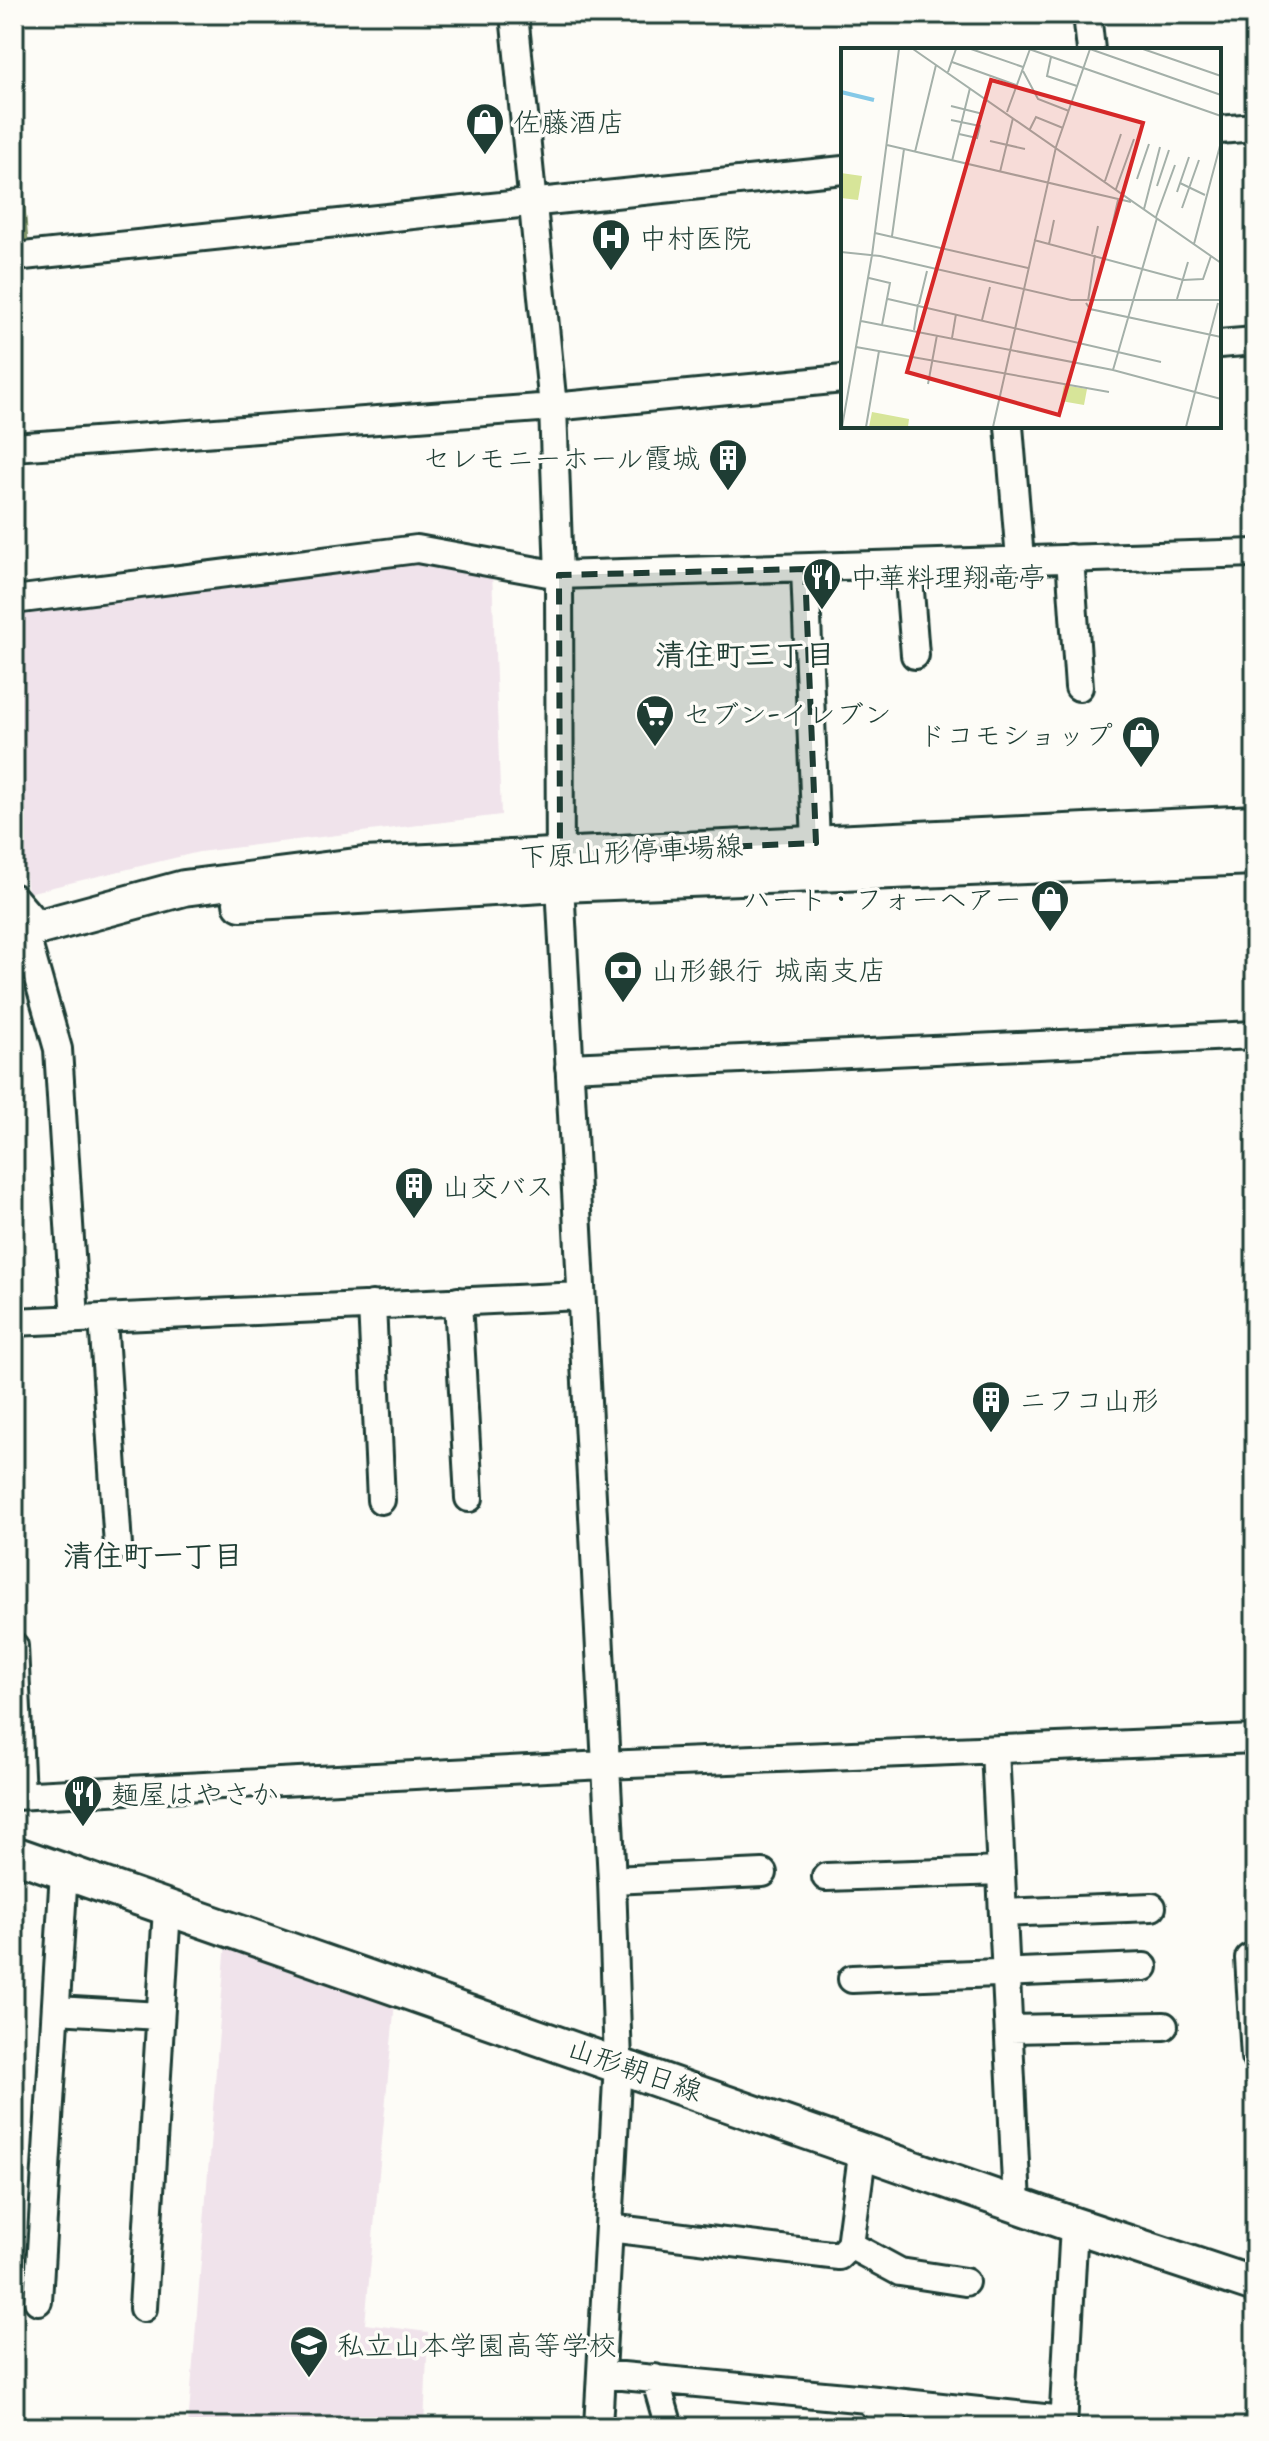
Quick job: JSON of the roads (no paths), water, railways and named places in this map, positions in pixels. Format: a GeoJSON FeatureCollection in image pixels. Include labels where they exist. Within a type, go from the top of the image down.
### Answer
{"type":"FeatureCollection","features":[{"type":"Feature","properties":{"kind":"main road","name":"下原山形停車場線"},"geometry":{"type":"LineString","coordinates":[[560,869],[816,843],[1255,823]]}},
{"type":"Feature","properties":{"kind":"main road","name":"下原山形停車場線"},"geometry":{"type":"LineString","coordinates":[[24,942],[184,888],[364,865],[560,869],[1255,857]]}},
{"type":"Feature","properties":{"kind":"main road","name":"山形朝日線"},"geometry":{"type":"LineString","coordinates":[[14,1854],[465,2013],[863,2148],[1074,2225],[1255,2285]]}},
{"type":"Feature","properties":{"kind":"street"},"geometry":{"type":"LineString","coordinates":[[514,14],[553,407],[559,575],[560,869],[612,1880],[618,2063],[598,2427]]}},
{"type":"Feature","properties":{"kind":"street"},"geometry":{"type":"LineString","coordinates":[[1087,14],[1091,48]]}},
{"type":"Feature","properties":{"kind":"street"},"geometry":{"type":"LineString","coordinates":[[1221,130],[1255,127]]}},
{"type":"Feature","properties":{"kind":"street"},"geometry":{"type":"LineString","coordinates":[[14,257],[841,170]]}},
{"type":"Feature","properties":{"kind":"street"},"geometry":{"type":"LineString","coordinates":[[1221,344],[1255,341]]}},
{"type":"Feature","properties":{"kind":"street"},"geometry":{"type":"LineString","coordinates":[[14,447],[553,407],[841,379]]}},
{"type":"Feature","properties":{"kind":"street"},"geometry":{"type":"LineString","coordinates":[[1009,428],[1020,559]]}},
{"type":"Feature","properties":{"kind":"street"},"geometry":{"type":"LineString","coordinates":[[14,600],[417,549],[559,575],[1255,553]]}},
{"type":"Feature","properties":{"kind":"street"},"geometry":{"type":"LineString","coordinates":[[1070,558],[1079,687]]}},
{"type":"Feature","properties":{"kind":"street"},"geometry":{"type":"LineString","coordinates":[[908,565],[915,655]]}},
{"type":"Feature","properties":{"kind":"street"},"geometry":{"type":"LineString","coordinates":[[805,569],[816,843]]}},
{"type":"Feature","properties":{"kind":"street"},"geometry":{"type":"LineString","coordinates":[[14,898],[24,942],[58,1049],[75,1319]]}},
{"type":"Feature","properties":{"kind":"street"},"geometry":{"type":"LineString","coordinates":[[569,1067],[1255,1035]]}},
{"type":"Feature","properties":{"kind":"street"},"geometry":{"type":"LineString","coordinates":[[14,1322],[581,1296]]}},
{"type":"Feature","properties":{"kind":"street"},"geometry":{"type":"LineString","coordinates":[[458,1301],[469,1498]]}},
{"type":"Feature","properties":{"kind":"street"},"geometry":{"type":"LineString","coordinates":[[372,1305],[381,1500]]}},
{"type":"Feature","properties":{"kind":"street"},"geometry":{"type":"LineString","coordinates":[[103,1318],[118,1546]]}},
{"type":"Feature","properties":{"kind":"street"},"geometry":{"type":"LineString","coordinates":[[14,1646],[17,1796],[604,1765],[1255,1739],[1255,1746]]}},
{"type":"Feature","properties":{"kind":"street"},"geometry":{"type":"LineString","coordinates":[[995,1750],[1017,2204]]}},
{"type":"Feature","properties":{"kind":"street"},"geometry":{"type":"LineString","coordinates":[[38,2301],[64,1871]]}},
{"type":"Feature","properties":{"kind":"street"},"geometry":{"type":"LineString","coordinates":[[826,1877],[1001,1871]]}},
{"type":"Feature","properties":{"kind":"street"},"geometry":{"type":"LineString","coordinates":[[612,1880],[763,1873]]}},
{"type":"Feature","properties":{"kind":"street"},"geometry":{"type":"LineString","coordinates":[[1003,1913],[1152,1907]]}},
{"type":"Feature","properties":{"kind":"street"},"geometry":{"type":"LineString","coordinates":[[143,2308],[167,1908]]}},
{"type":"Feature","properties":{"kind":"street"},"geometry":{"type":"LineString","coordinates":[[1255,1958],[1249,1958],[1255,2057]]}},
{"type":"Feature","properties":{"kind":"street"},"geometry":{"type":"LineString","coordinates":[[852,1979],[1144,1967]]}},
{"type":"Feature","properties":{"kind":"street"},"geometry":{"type":"LineString","coordinates":[[56,2010],[160,2016]]}},
{"type":"Feature","properties":{"kind":"street"},"geometry":{"type":"LineString","coordinates":[[1009,2029],[1164,2026]]}},
{"type":"Feature","properties":{"kind":"street"},"geometry":{"type":"LineString","coordinates":[[609,2228],[839,2256],[850,2245],[863,2148]]}},
{"type":"Feature","properties":{"kind":"street"},"geometry":{"type":"LineString","coordinates":[[601,2374],[655,2378],[881,2417],[1063,2423],[1074,2225]]}},
{"type":"Feature","properties":{"kind":"street"},"geometry":{"type":"LineString","coordinates":[[850,2245],[900,2272],[965,2282]]}},
{"type":"Feature","properties":{"kind":"street"},"geometry":{"type":"LineString","coordinates":[[655,2378],[669,2427]]}},
{"type":"Feature","properties":{"kind":"place","name":"佐藤酒店"},"geometry":{"type":"Point","coordinates":[485,156]}},
{"type":"Feature","properties":{"kind":"place","name":"中村医院"},"geometry":{"type":"Point","coordinates":[611,272]}},
{"type":"Feature","properties":{"kind":"place","name":"セレモニーホール霞城"},"geometry":{"type":"Point","coordinates":[728,492]}},
{"type":"Feature","properties":{"kind":"place","name":"中華料理翔竜亭"},"geometry":{"type":"Point","coordinates":[822,611]}},
{"type":"Feature","properties":{"kind":"place","name":"セブン-イレブン"},"geometry":{"type":"Point","coordinates":[655,748]}},
{"type":"Feature","properties":{"kind":"place","name":"ドコモショップ"},"geometry":{"type":"Point","coordinates":[1141,769]}},
{"type":"Feature","properties":{"kind":"place","name":"ハート・フォーヘアー"},"geometry":{"type":"Point","coordinates":[1050,933]}},
{"type":"Feature","properties":{"kind":"place","name":"山形銀行 城南支店"},"geometry":{"type":"Point","coordinates":[623,1004]}},
{"type":"Feature","properties":{"kind":"place","name":"山交バス"},"geometry":{"type":"Point","coordinates":[414,1220]}},
{"type":"Feature","properties":{"kind":"place","name":"ニフコ山形"},"geometry":{"type":"Point","coordinates":[991,1434]}},
{"type":"Feature","properties":{"kind":"place","name":"麺屋はやさか"},"geometry":{"type":"Point","coordinates":[83,1828]}},
{"type":"Feature","properties":{"kind":"place","name":"私立山本学園高等学校"},"geometry":{"type":"Point","coordinates":[309,2379]}},
{"type":"Feature","properties":{"kind":"district","name":"清住町三丁目"},"geometry":{"type":"Point","coordinates":[745,655]}},
{"type":"Feature","properties":{"kind":"district","name":"清住町一丁目"},"geometry":{"type":"Point","coordinates":[153,1556]}}]}
